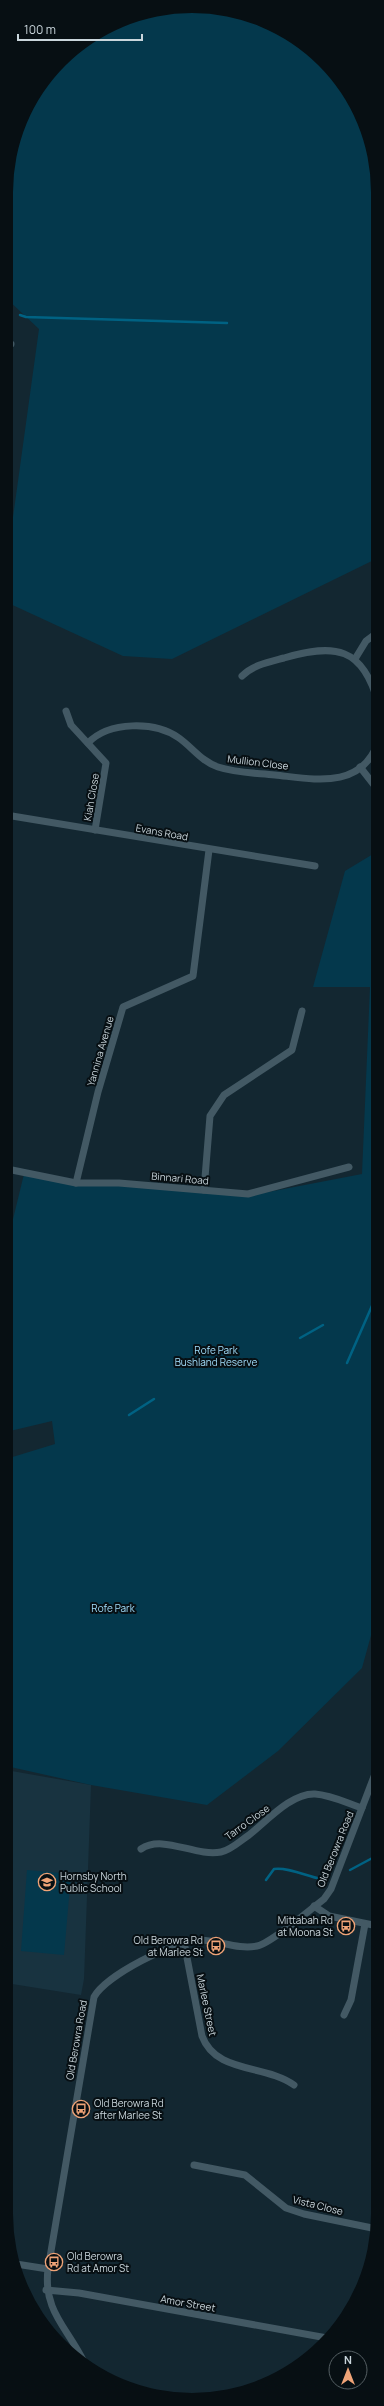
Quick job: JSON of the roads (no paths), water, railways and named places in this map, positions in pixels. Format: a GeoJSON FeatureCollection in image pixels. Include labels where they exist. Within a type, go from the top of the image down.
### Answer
{"type":"FeatureCollection","features":[{"type":"Feature","properties":{"kind":"street"},"geometry":{"type":"LineString","coordinates":[[355,659],[366,641],[371,637]]}},
{"type":"Feature","properties":{"kind":"street"},"geometry":{"type":"LineString","coordinates":[[242,676],[259,665],[309,650],[334,652],[355,659],[367,672],[371,683]]}},
{"type":"Feature","properties":{"kind":"street","name":"Kiah Close"},"geometry":{"type":"LineString","coordinates":[[66,710],[71,725],[103,758],[106,766],[95,830]]}},
{"type":"Feature","properties":{"kind":"street","name":"Mullion Close"},"geometry":{"type":"LineString","coordinates":[[88,744],[104,732],[122,727],[162,730],[173,734],[205,761],[236,771],[329,780],[349,775],[367,761],[371,754]]}},
{"type":"Feature","properties":{"kind":"street"},"geometry":{"type":"LineString","coordinates":[[360,767],[371,781]]}},
{"type":"Feature","properties":{"kind":"street","name":"Evans Road"},"geometry":{"type":"LineString","coordinates":[[13,816],[209,850],[315,866]]}},
{"type":"Feature","properties":{"kind":"street","name":"Yannina Avenue"},"geometry":{"type":"LineString","coordinates":[[76,1183],[98,1092],[123,1007],[193,976],[209,850]]}},
{"type":"Feature","properties":{"kind":"street"},"geometry":{"type":"LineString","coordinates":[[204,1190],[210,1116],[224,1095],[292,1050],[302,1011]]}},
{"type":"Feature","properties":{"kind":"street","name":"Binnari Road"},"geometry":{"type":"LineString","coordinates":[[13,1170],[76,1183],[118,1183],[248,1194],[349,1167]]}},
{"type":"Feature","properties":{"kind":"street","name":"Old Berowra Road"},"geometry":{"type":"LineString","coordinates":[[78,2352],[51,2307],[46,2290],[48,2269],[94,1997],[106,1983],[165,1949],[184,1942],[201,1940],[243,1946],[258,1946],[314,1906],[331,1889],[371,1784]]}},
{"type":"Feature","properties":{"kind":"street","name":"Tarro Close"},"geometry":{"type":"LineString","coordinates":[[140,1849],[155,1844],[211,1853],[222,1852],[234,1846],[292,1801],[307,1795],[325,1796],[362,1808]]}},
{"type":"Feature","properties":{"kind":"street"},"geometry":{"type":"LineString","coordinates":[[314,1906],[329,1916],[371,1925]]}},
{"type":"Feature","properties":{"kind":"street"},"geometry":{"type":"LineString","coordinates":[[344,2015],[351,2000],[365,1924]]}},
{"type":"Feature","properties":{"kind":"street","name":"Marlee Street"},"geometry":{"type":"LineString","coordinates":[[184,1942],[202,2036],[209,2049],[225,2061],[274,2074],[294,2085]]}},
{"type":"Feature","properties":{"kind":"street","name":"Vista Close"},"geometry":{"type":"LineString","coordinates":[[194,2165],[245,2176],[286,2208],[304,2214],[371,2228]]}},
{"type":"Feature","properties":{"kind":"street"},"geometry":{"type":"LineString","coordinates":[[20,2265],[48,2269]]}},
{"type":"Feature","properties":{"kind":"street","name":"Amor Street"},"geometry":{"type":"LineString","coordinates":[[46,2290],[79,2293],[322,2337]]}},
{"type":"Feature","properties":{"kind":"waterway"},"geometry":{"type":"LineString","coordinates":[[20,315],[26,317],[227,323]]}},
{"type":"Feature","properties":{"kind":"waterway"},"geometry":{"type":"LineString","coordinates":[[347,1363],[371,1308]]}},
{"type":"Feature","properties":{"kind":"waterway"},"geometry":{"type":"LineString","coordinates":[[300,1338],[323,1325]]}},
{"type":"Feature","properties":{"kind":"waterway"},"geometry":{"type":"LineString","coordinates":[[129,1415],[154,1399]]}},
{"type":"Feature","properties":{"kind":"waterway"},"geometry":{"type":"LineString","coordinates":[[350,1870],[371,1859]]}},
{"type":"Feature","properties":{"kind":"waterway"},"geometry":{"type":"LineString","coordinates":[[266,1880],[274,1869],[291,1870],[321,1879]]}},
{"type":"Feature","properties":{"kind":"place","name":"Hornsby North Public School"},"geometry":{"type":"Point","coordinates":[47,1882]}},
{"type":"Feature","properties":{"kind":"place","name":"Mittabah Rd at Moona St"},"geometry":{"type":"Point","coordinates":[346,1926]}},
{"type":"Feature","properties":{"kind":"place","name":"Old Berowra Rd at Marlee St"},"geometry":{"type":"Point","coordinates":[216,1946]}},
{"type":"Feature","properties":{"kind":"place","name":"Old Berowra Rd after Marlee St"},"geometry":{"type":"Point","coordinates":[81,2109]}},
{"type":"Feature","properties":{"kind":"place","name":"Old Berowra Rd at Amor St"},"geometry":{"type":"Point","coordinates":[54,2262]}},
{"type":"Feature","properties":{"kind":"park label","name":"Rofe Park Bushland Reserve"},"geometry":{"type":"Point","coordinates":[216,1356]}},
{"type":"Feature","properties":{"kind":"park label","name":"Rofe Park"},"geometry":{"type":"Point","coordinates":[113,1608]}}]}
